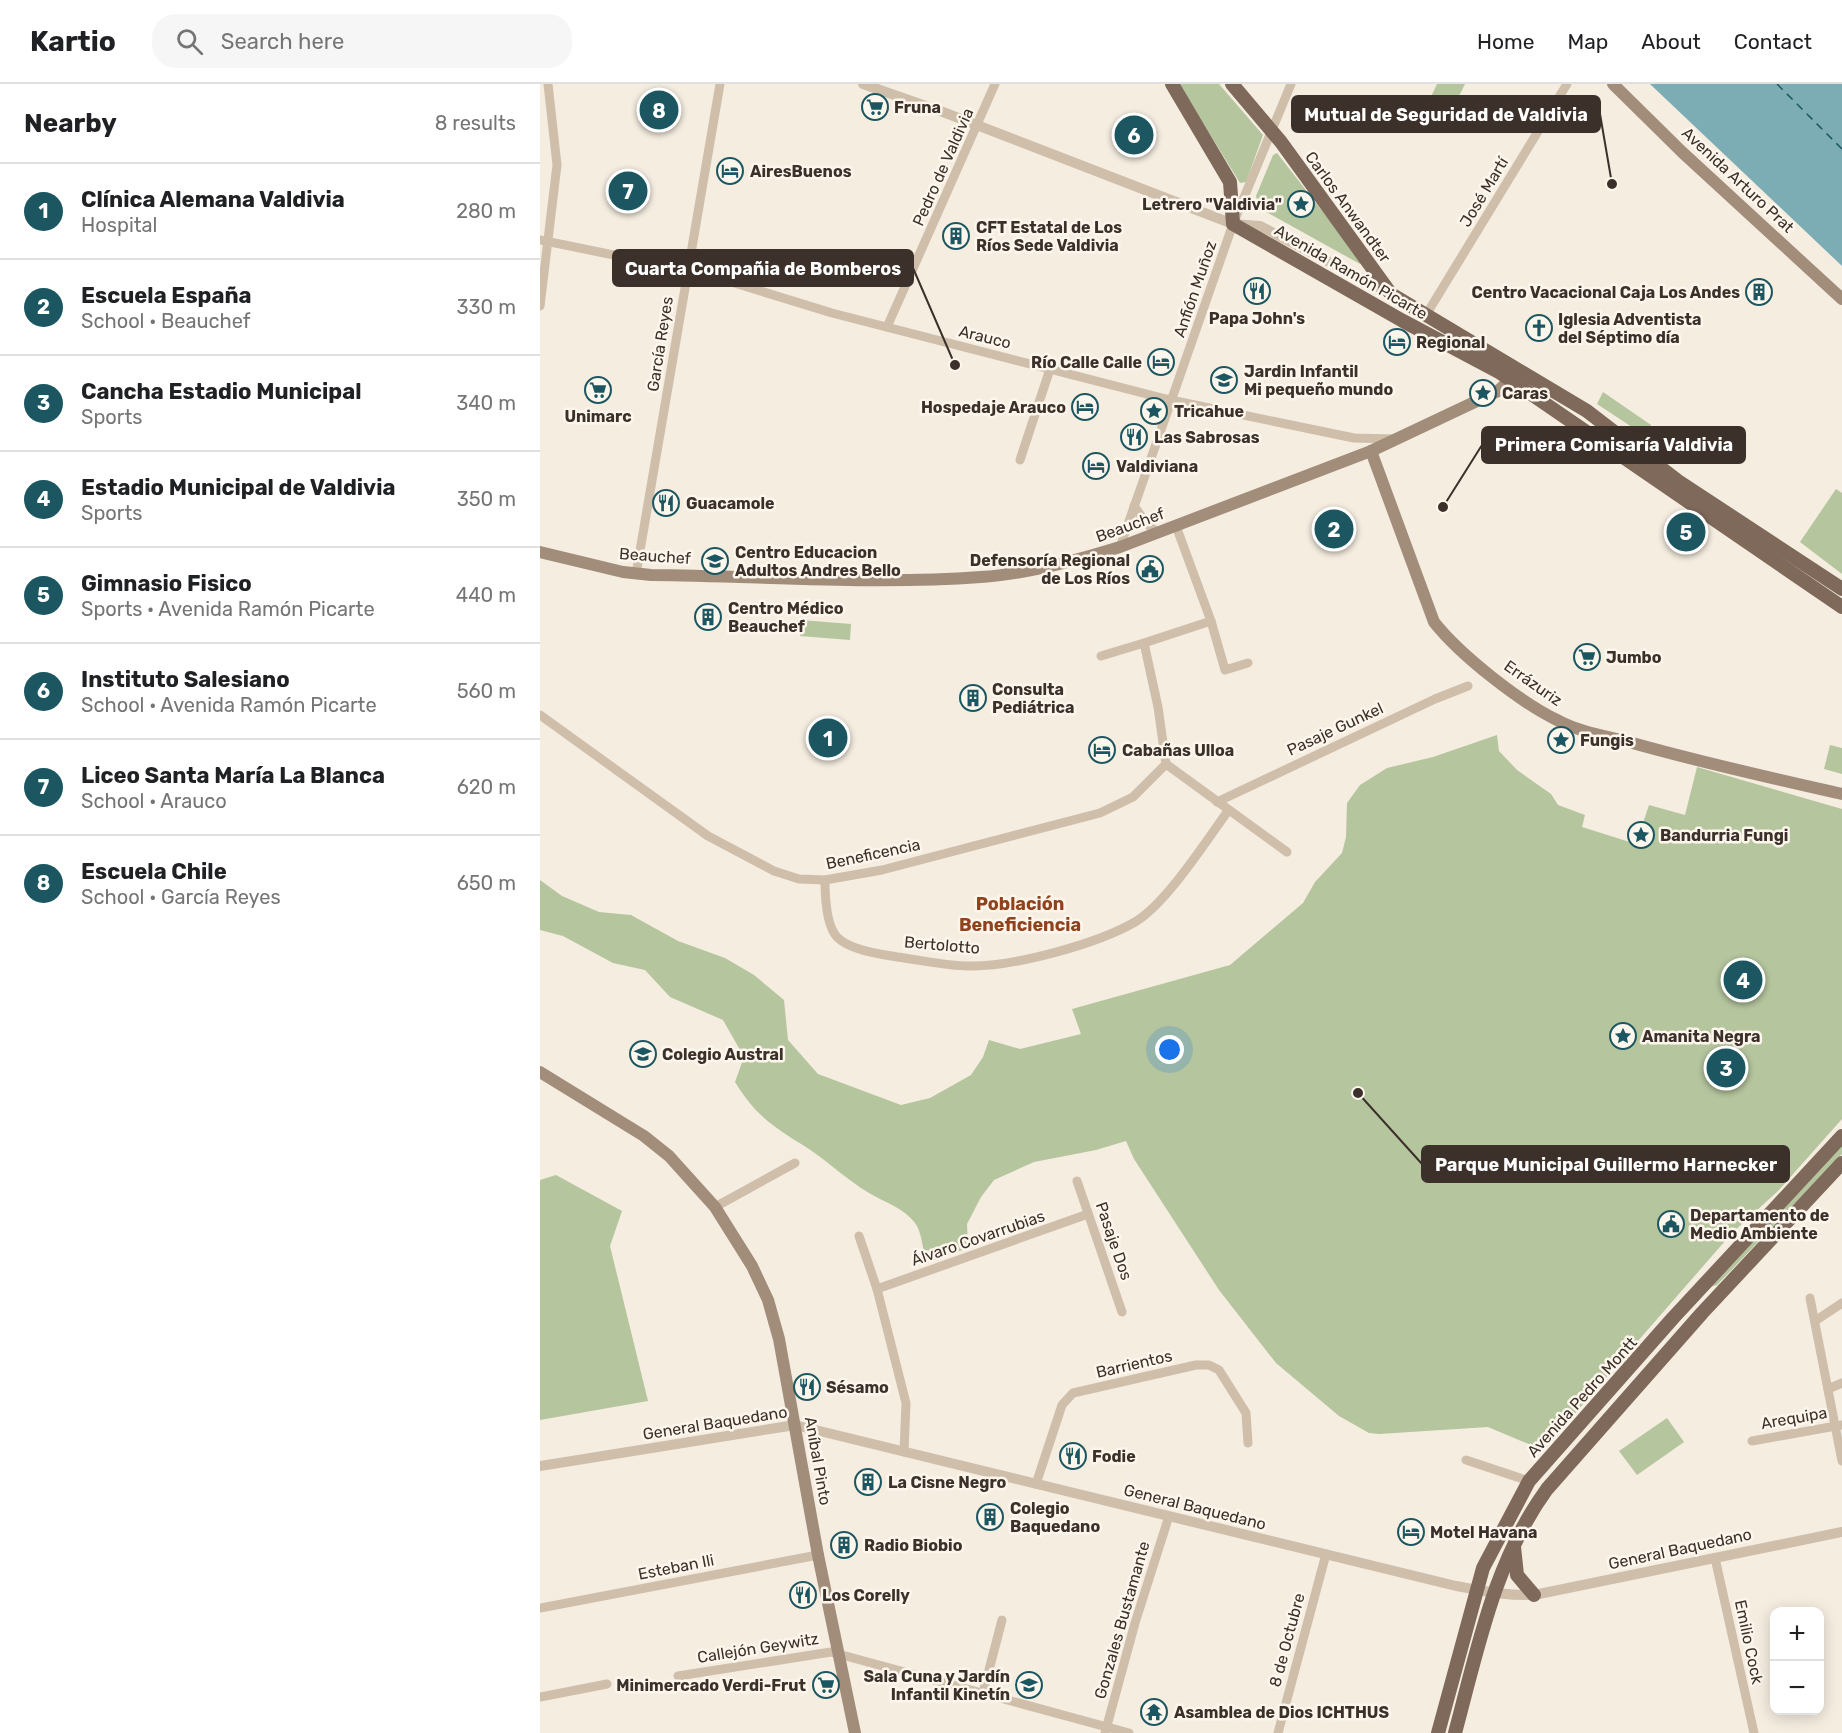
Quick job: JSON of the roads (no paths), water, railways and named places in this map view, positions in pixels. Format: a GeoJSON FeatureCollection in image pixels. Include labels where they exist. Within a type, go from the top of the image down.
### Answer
{"type":"FeatureCollection","features":[{"type":"Feature","properties":{"kind":"main road"},"geometry":{"type":"LineString","coordinates":[[1172,84],[1230,182],[1233,224]]}},
{"type":"Feature","properties":{"kind":"main road","name":"Carlos Anwandter"},"geometry":{"type":"LineString","coordinates":[[1232,84],[1271,130],[1391,294]]}},
{"type":"Feature","properties":{"kind":"main road","name":"Avenida Arturo Prat"},"geometry":{"type":"LineString","coordinates":[[1613,84],[1682,152],[1842,299]]}},
{"type":"Feature","properties":{"kind":"main road","name":"Avenida Ramón Picarte"},"geometry":{"type":"LineString","coordinates":[[1233,224],[1513,374],[1587,411],[1678,481],[1842,589]]}},
{"type":"Feature","properties":{"kind":"main road","name":"Avenida Ramón Picarte"},"geometry":{"type":"LineString","coordinates":[[1391,294],[1513,374],[1577,423],[1842,607]]}},
{"type":"Feature","properties":{"kind":"main road","name":"Beauchef"},"geometry":{"type":"LineString","coordinates":[[540,552],[636,574],[851,579],[982,577],[1084,558],[1120,547],[1397,440],[1498,391],[1513,374]]}},
{"type":"Feature","properties":{"kind":"main road","name":"Errázuriz"},"geometry":{"type":"LineString","coordinates":[[1371,451],[1434,622],[1452,644],[1529,703],[1560,722],[1598,734],[1685,758],[1842,794]]}},
{"type":"Feature","properties":{"kind":"main road","name":"Aníbal Pinto"},"geometry":{"type":"LineString","coordinates":[[540,1072],[644,1136],[685,1171],[715,1207],[752,1266],[768,1300],[777,1330],[818,1555],[841,1656],[855,1733]]}},
{"type":"Feature","properties":{"kind":"main road","name":"Avenida Pedro Montt"},"geometry":{"type":"LineString","coordinates":[[1438,1733],[1475,1590],[1490,1551],[1529,1481],[1842,1136]]}},
{"type":"Feature","properties":{"kind":"main road","name":"Avenida Pedro Montt"},"geometry":{"type":"LineString","coordinates":[[1455,1733],[1492,1594],[1514,1541],[1546,1489],[1702,1313],[1842,1163]]}},
{"type":"Feature","properties":{"kind":"main road"},"geometry":{"type":"LineString","coordinates":[[1689,1302],[1702,1313]]}},
{"type":"Feature","properties":{"kind":"main road"},"geometry":{"type":"LineString","coordinates":[[1514,1541],[1515,1570],[1522,1584],[1534,1595]]}},
{"type":"Feature","properties":{"kind":"street"},"geometry":{"type":"LineString","coordinates":[[540,306],[544,241],[557,165],[548,84]]}},
{"type":"Feature","properties":{"kind":"street","name":"García Reyes"},"geometry":{"type":"LineString","coordinates":[[636,574],[666,410],[687,269],[720,84]]}},
{"type":"Feature","properties":{"kind":"street","name":"Avenida Ramón Picarte"},"geometry":{"type":"LineString","coordinates":[[863,84],[979,125],[1233,224],[1260,226],[1391,294]]}},
{"type":"Feature","properties":{"kind":"street","name":"Pedro de Valdivia"},"geometry":{"type":"LineString","coordinates":[[887,327],[979,125],[995,84]]}},
{"type":"Feature","properties":{"kind":"street","name":"Anfión Muñoz"},"geometry":{"type":"LineString","coordinates":[[1120,547],[1233,224],[1292,84]]}},
{"type":"Feature","properties":{"kind":"street","name":"José Martí"},"geometry":{"type":"LineString","coordinates":[[1426,315],[1567,84]]}},
{"type":"Feature","properties":{"kind":"street","name":"Arauco"},"geometry":{"type":"LineString","coordinates":[[544,241],[687,269],[887,327],[1171,400],[1354,438],[1397,440]]}},
{"type":"Feature","properties":{"kind":"street"},"geometry":{"type":"LineString","coordinates":[[1020,460],[1050,369]]}},
{"type":"Feature","properties":{"kind":"street","name":"Arauco"},"geometry":{"type":"LineString","coordinates":[[1354,438],[1371,451]]}},
{"type":"Feature","properties":{"kind":"street"},"geometry":{"type":"LineString","coordinates":[[1134,506],[1147,524],[1157,532]]}},
{"type":"Feature","properties":{"kind":"street"},"geometry":{"type":"LineString","coordinates":[[1176,525],[1211,621],[1225,670],[1248,663]]}},
{"type":"Feature","properties":{"kind":"street"},"geometry":{"type":"LineString","coordinates":[[1101,656],[1211,621]]}},
{"type":"Feature","properties":{"kind":"street"},"geometry":{"type":"LineString","coordinates":[[1144,643],[1158,707],[1166,764],[1287,852]]}},
{"type":"Feature","properties":{"kind":"street","name":"Pasaje Gunkel"},"geometry":{"type":"LineString","coordinates":[[1217,802],[1425,703],[1468,686]]}},
{"type":"Feature","properties":{"kind":"street","name":"Beneficencia"},"geometry":{"type":"LineString","coordinates":[[540,715],[708,836],[774,871],[800,879],[825,880],[882,870],[1100,813],[1133,797],[1166,764]]}},
{"type":"Feature","properties":{"kind":"street","name":"Bertolotto"},"geometry":{"type":"LineString","coordinates":[[825,880],[825,892],[833,931],[842,941],[880,954],[940,963],[970,966],[1014,962],[1082,944],[1136,922],[1174,885],[1228,811]]}},
{"type":"Feature","properties":{"kind":"street"},"geometry":{"type":"LineString","coordinates":[[715,1207],[795,1163]]}},
{"type":"Feature","properties":{"kind":"street","name":"Pasaje Dos"},"geometry":{"type":"LineString","coordinates":[[1077,1180],[1122,1312]]}},
{"type":"Feature","properties":{"kind":"street","name":"Álvaro Covarrubias"},"geometry":{"type":"LineString","coordinates":[[877,1289],[1088,1214]]}},
{"type":"Feature","properties":{"kind":"street"},"geometry":{"type":"LineString","coordinates":[[859,1236],[877,1289],[906,1403],[904,1452]]}},
{"type":"Feature","properties":{"kind":"street"},"geometry":{"type":"LineString","coordinates":[[1810,1298],[1828,1389],[1838,1425],[1842,1461]]}},
{"type":"Feature","properties":{"kind":"street"},"geometry":{"type":"LineString","coordinates":[[1815,1321],[1842,1303]]}},
{"type":"Feature","properties":{"kind":"street","name":"Barrientos"},"geometry":{"type":"LineString","coordinates":[[1036,1484],[1062,1405],[1073,1392],[1196,1365],[1209,1365],[1219,1370],[1246,1413],[1248,1443]]}},
{"type":"Feature","properties":{"kind":"street"},"geometry":{"type":"LineString","coordinates":[[1828,1389],[1842,1383]]}},
{"type":"Feature","properties":{"kind":"street","name":"General Baquedano"},"geometry":{"type":"LineString","coordinates":[[540,1466],[795,1425],[1492,1594],[1534,1595],[1842,1532]]}},
{"type":"Feature","properties":{"kind":"street","name":"Arequipa"},"geometry":{"type":"LineString","coordinates":[[1752,1441],[1838,1425]]}},
{"type":"Feature","properties":{"kind":"street"},"geometry":{"type":"LineString","coordinates":[[1466,1460],[1529,1481]]}},
{"type":"Feature","properties":{"kind":"street","name":"Gonzales Bustamante"},"geometry":{"type":"LineString","coordinates":[[1106,1730],[1168,1516]]}},
{"type":"Feature","properties":{"kind":"street","name":"8 de Octubre"},"geometry":{"type":"LineString","coordinates":[[1278,1733],[1326,1554]]}},
{"type":"Feature","properties":{"kind":"street","name":"Esteban Ili"},"geometry":{"type":"LineString","coordinates":[[540,1608],[818,1555]]}},
{"type":"Feature","properties":{"kind":"street","name":"Emilio Cock"},"geometry":{"type":"LineString","coordinates":[[1715,1558],[1754,1733]]}},
{"type":"Feature","properties":{"kind":"street"},"geometry":{"type":"LineString","coordinates":[[983,1693],[1002,1620]]}},
{"type":"Feature","properties":{"kind":"street","name":"Callejón Geywitz"},"geometry":{"type":"LineString","coordinates":[[678,1676],[831,1652],[983,1693],[1106,1730],[1129,1733]]}},
{"type":"Feature","properties":{"kind":"street"},"geometry":{"type":"LineString","coordinates":[[540,1697],[607,1684]]}},
{"type":"Feature","properties":{"kind":"water"},"geometry":{"type":"Polygon","coordinates":[[[1650,84],[1842,84],[1842,266],[1650,84]]]}},
{"type":"Feature","properties":{"kind":"place","name":"Fruna"},"geometry":{"type":"Point","coordinates":[875,107]}},
{"type":"Feature","properties":{"kind":"place","name":"Escuela Chile"},"geometry":{"type":"Point","coordinates":[659,110]}},
{"type":"Feature","properties":{"kind":"place","name":"Instituto Salesiano"},"geometry":{"type":"Point","coordinates":[1134,135]}},
{"type":"Feature","properties":{"kind":"place","name":"AiresBuenos"},"geometry":{"type":"Point","coordinates":[730,171]}},
{"type":"Feature","properties":{"kind":"place","name":"Mutual de Seguridad de Valdivia"},"geometry":{"type":"Point","coordinates":[1612,184]}},
{"type":"Feature","properties":{"kind":"place","name":"Liceo Santa María La Blanca"},"geometry":{"type":"Point","coordinates":[628,191]}},
{"type":"Feature","properties":{"kind":"place","name":"Letrero \"Valdivia\""},"geometry":{"type":"Point","coordinates":[1301,204]}},
{"type":"Feature","properties":{"kind":"place","name":"CFT Estatal de Los Ríos Sede Valdivia"},"geometry":{"type":"Point","coordinates":[956,236]}},
{"type":"Feature","properties":{"kind":"place","name":"Papa John's"},"geometry":{"type":"Point","coordinates":[1257,291]}},
{"type":"Feature","properties":{"kind":"place","name":"Centro Vacacional Caja Los Andes"},"geometry":{"type":"Point","coordinates":[1759,292]}},
{"type":"Feature","properties":{"kind":"place","name":"Iglesia Adventista del Séptimo día"},"geometry":{"type":"Point","coordinates":[1539,328]}},
{"type":"Feature","properties":{"kind":"place","name":"Regional"},"geometry":{"type":"Point","coordinates":[1397,342]}},
{"type":"Feature","properties":{"kind":"place","name":"Río Calle Calle"},"geometry":{"type":"Point","coordinates":[1161,362]}},
{"type":"Feature","properties":{"kind":"place","name":"Cuarta Compañia de Bomberos"},"geometry":{"type":"Point","coordinates":[955,365]}},
{"type":"Feature","properties":{"kind":"place","name":"Jardin Infantil Mi pequeño mundo"},"geometry":{"type":"Point","coordinates":[1224,380]}},
{"type":"Feature","properties":{"kind":"place","name":"Unimarc"},"geometry":{"type":"Point","coordinates":[598,390]}},
{"type":"Feature","properties":{"kind":"place","name":"Caras"},"geometry":{"type":"Point","coordinates":[1483,393]}},
{"type":"Feature","properties":{"kind":"place","name":"Hospedaje Arauco"},"geometry":{"type":"Point","coordinates":[1085,407]}},
{"type":"Feature","properties":{"kind":"place","name":"Tricahue"},"geometry":{"type":"Point","coordinates":[1154,411]}},
{"type":"Feature","properties":{"kind":"place","name":"Las Sabrosas"},"geometry":{"type":"Point","coordinates":[1134,437]}},
{"type":"Feature","properties":{"kind":"place","name":"Valdiviana"},"geometry":{"type":"Point","coordinates":[1096,466]}},
{"type":"Feature","properties":{"kind":"place","name":"Guacamole"},"geometry":{"type":"Point","coordinates":[666,503]}},
{"type":"Feature","properties":{"kind":"place","name":"Primera Comisaría Valdivia"},"geometry":{"type":"Point","coordinates":[1443,507]}},
{"type":"Feature","properties":{"kind":"place","name":"Escuela España"},"geometry":{"type":"Point","coordinates":[1334,529]}},
{"type":"Feature","properties":{"kind":"place","name":"Gimnasio Fisico"},"geometry":{"type":"Point","coordinates":[1686,532]}},
{"type":"Feature","properties":{"kind":"place","name":"Centro Educacion Adultos Andres Bello"},"geometry":{"type":"Point","coordinates":[715,561]}},
{"type":"Feature","properties":{"kind":"place","name":"Defensoría Regional de Los Ríos"},"geometry":{"type":"Point","coordinates":[1150,569]}},
{"type":"Feature","properties":{"kind":"place","name":"Centro Médico Beauchef"},"geometry":{"type":"Point","coordinates":[708,617]}},
{"type":"Feature","properties":{"kind":"place","name":"Jumbo"},"geometry":{"type":"Point","coordinates":[1587,657]}},
{"type":"Feature","properties":{"kind":"place","name":"Consulta Pediátrica"},"geometry":{"type":"Point","coordinates":[973,698]}},
{"type":"Feature","properties":{"kind":"place","name":"Clínica Alemana Valdivia"},"geometry":{"type":"Point","coordinates":[828,738]}},
{"type":"Feature","properties":{"kind":"place","name":"Fungis"},"geometry":{"type":"Point","coordinates":[1561,740]}},
{"type":"Feature","properties":{"kind":"place","name":"Cabañas Ulloa"},"geometry":{"type":"Point","coordinates":[1102,750]}},
{"type":"Feature","properties":{"kind":"place","name":"Bandurria Fungi"},"geometry":{"type":"Point","coordinates":[1641,835]}},
{"type":"Feature","properties":{"kind":"place","name":"Estadio Municipal de Valdivia"},"geometry":{"type":"Point","coordinates":[1743,980]}},
{"type":"Feature","properties":{"kind":"place","name":"Amanita Negra"},"geometry":{"type":"Point","coordinates":[1623,1036]}},
{"type":"Feature","properties":{"kind":"place","name":"Colegio Austral"},"geometry":{"type":"Point","coordinates":[643,1054]}},
{"type":"Feature","properties":{"kind":"place","name":"Cancha Estadio Municipal"},"geometry":{"type":"Point","coordinates":[1726,1068]}},
{"type":"Feature","properties":{"kind":"place","name":"Parque Municipal Guillermo Harnecker"},"geometry":{"type":"Point","coordinates":[1358,1093]}},
{"type":"Feature","properties":{"kind":"place","name":"Departamento de Medio Ambiente"},"geometry":{"type":"Point","coordinates":[1671,1224]}},
{"type":"Feature","properties":{"kind":"place","name":"Sésamo"},"geometry":{"type":"Point","coordinates":[807,1387]}},
{"type":"Feature","properties":{"kind":"place","name":"Fodie"},"geometry":{"type":"Point","coordinates":[1073,1456]}},
{"type":"Feature","properties":{"kind":"place","name":"La Cisne Negro"},"geometry":{"type":"Point","coordinates":[868,1482]}},
{"type":"Feature","properties":{"kind":"place","name":"Colegio Baquedano"},"geometry":{"type":"Point","coordinates":[990,1517]}},
{"type":"Feature","properties":{"kind":"place","name":"Motel Havana"},"geometry":{"type":"Point","coordinates":[1411,1532]}},
{"type":"Feature","properties":{"kind":"place","name":"Radio Biobio"},"geometry":{"type":"Point","coordinates":[844,1545]}},
{"type":"Feature","properties":{"kind":"place","name":"Los Corelly"},"geometry":{"type":"Point","coordinates":[803,1595]}},
{"type":"Feature","properties":{"kind":"place","name":"Minimercado Verdi-Frut"},"geometry":{"type":"Point","coordinates":[826,1685]}},
{"type":"Feature","properties":{"kind":"place","name":"Sala Cuna y Jardín Infantil Kinetín"},"geometry":{"type":"Point","coordinates":[1029,1685]}},
{"type":"Feature","properties":{"kind":"place","name":"Asamblea de Dios ICHTHUS"},"geometry":{"type":"Point","coordinates":[1154,1712]}},
{"type":"Feature","properties":{"kind":"district","name":"Población Beneficiencia"},"geometry":{"type":"Point","coordinates":[1020,914]}}]}
